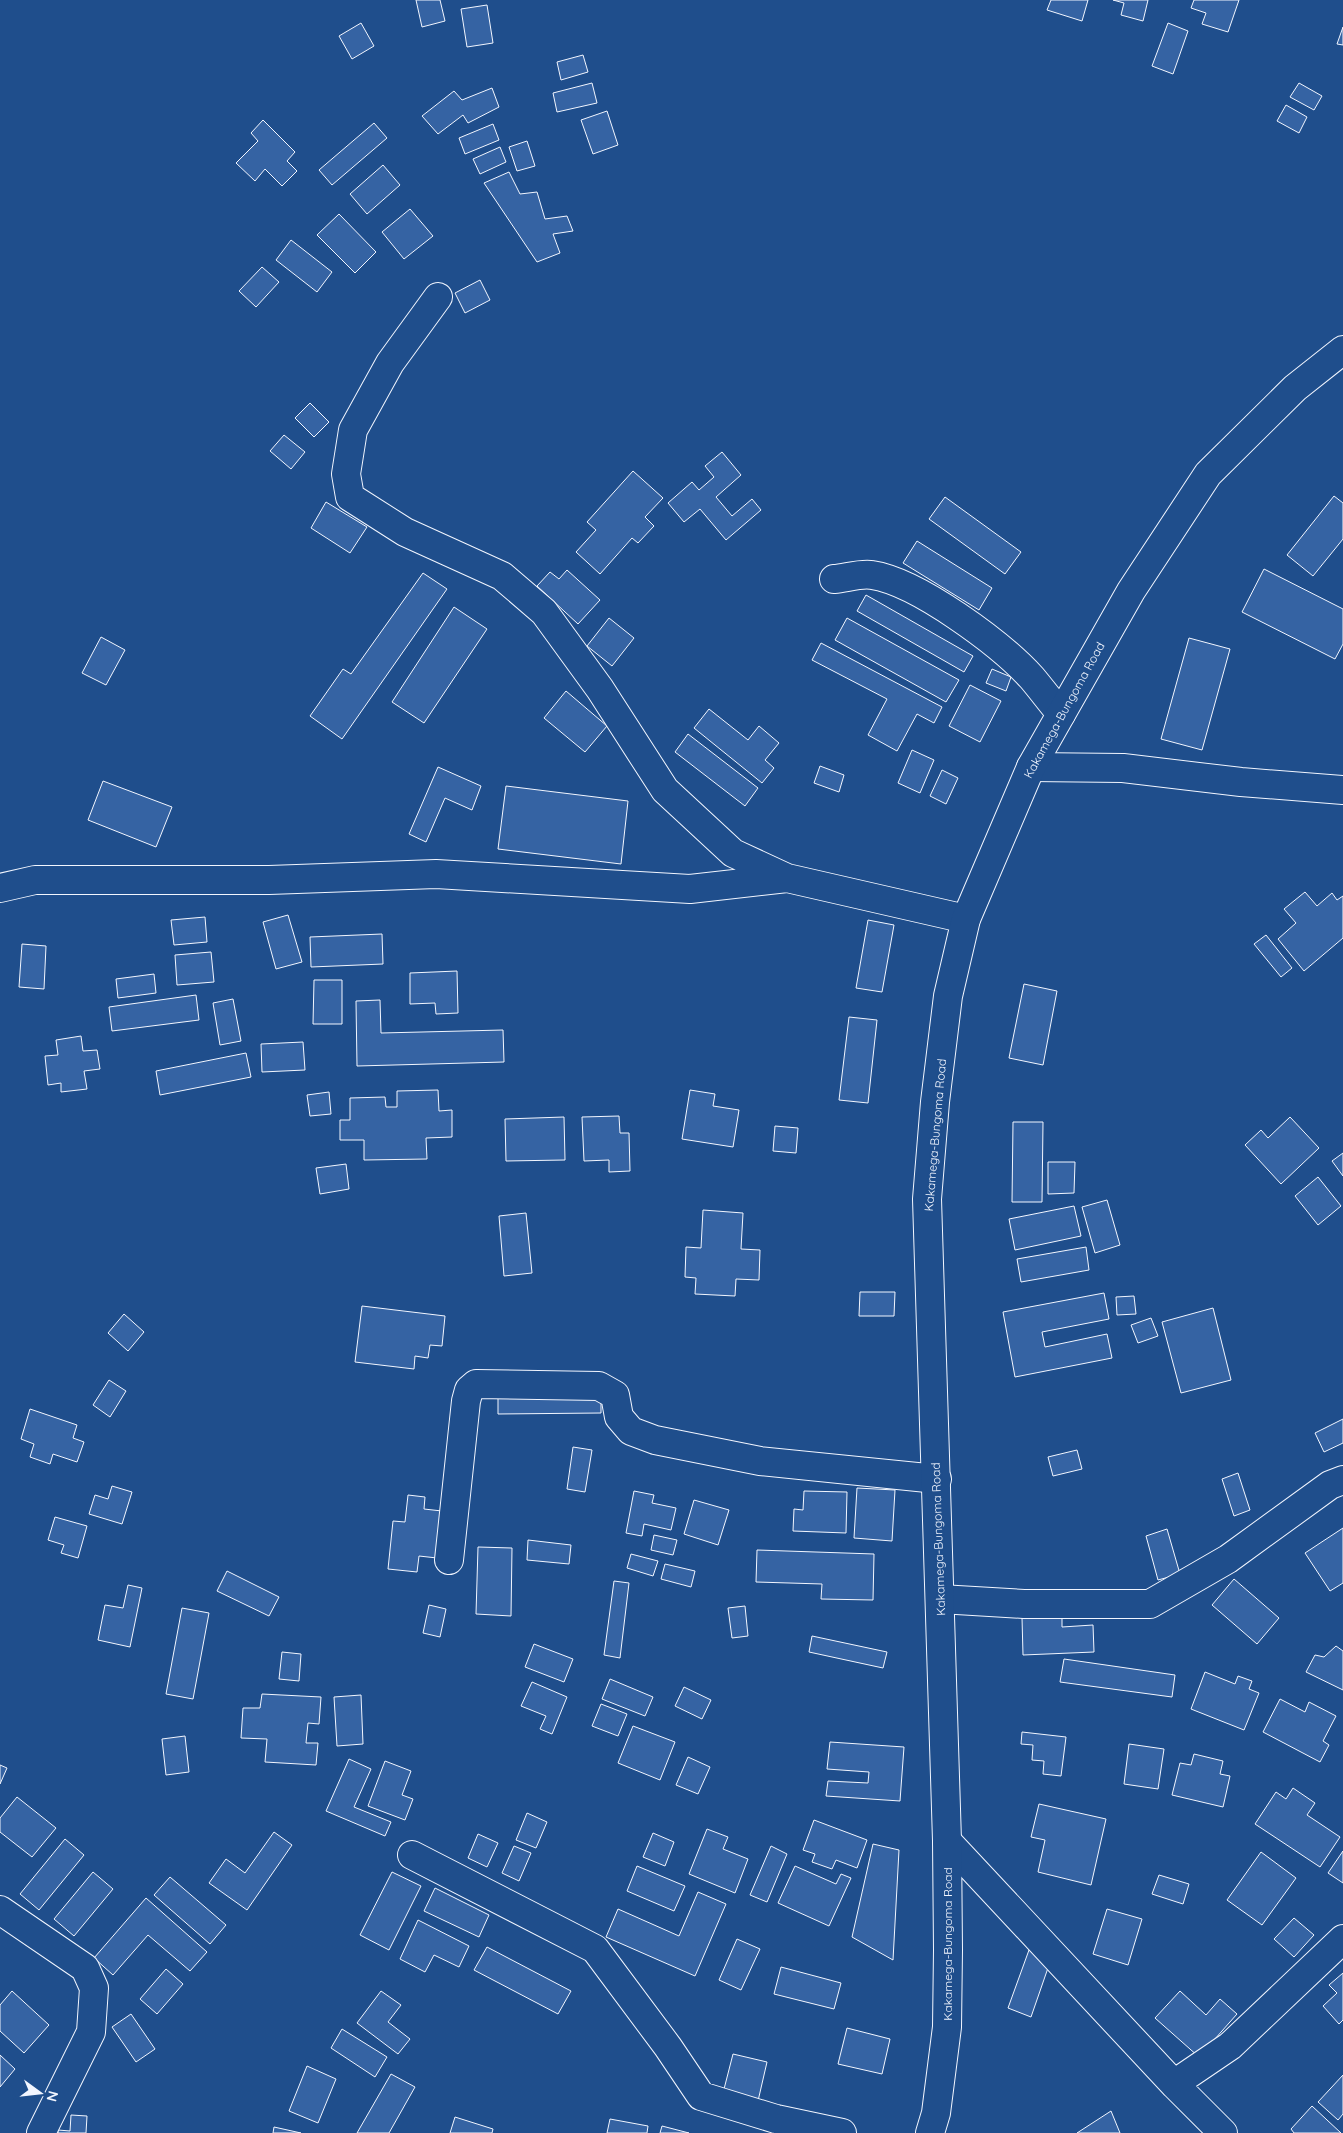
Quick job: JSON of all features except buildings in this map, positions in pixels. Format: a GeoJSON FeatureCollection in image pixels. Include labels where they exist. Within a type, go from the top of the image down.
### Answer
{"type":"FeatureCollection","features":[{"type":"Feature","properties":{"kind":"street"},"geometry":{"type":"LineString","coordinates":[[438,297],[390,363],[353,430],[346,474],[350,497],[405,532],[502,576],[544,612],[600,690],[665,790],[733,853],[787,878],[966,919]]}},
{"type":"Feature","properties":{"kind":"street","name":"Kakamega-Bungoma Road"},"geometry":{"type":"LineString","coordinates":[[930,2133],[936,2113],[947,2027],[947,1841],[927,1199],[935,1102],[948,996],[966,919],[1031,767],[1131,591],[1208,474],[1295,388],[1343,350]]}},
{"type":"Feature","properties":{"kind":"street"},"geometry":{"type":"LineString","coordinates":[[834,579],[871,574],[905,586],[938,605],[1000,648],[1031,678],[1061,714]]}},
{"type":"Feature","properties":{"kind":"street"},"geometry":{"type":"LineString","coordinates":[[1031,767],[1124,768],[1241,782],[1343,790]]}},
{"type":"Feature","properties":{"kind":"street"},"geometry":{"type":"LineString","coordinates":[[0,888],[35,880],[269,880],[436,874],[690,890],[787,878]]}},
{"type":"Feature","properties":{"kind":"street"},"geometry":{"type":"LineString","coordinates":[[449,1560],[466,1401],[469,1390],[476,1384],[599,1386],[614,1395],[619,1417],[631,1431],[655,1440],[760,1461],[937,1479]]}},
{"type":"Feature","properties":{"kind":"street"},"geometry":{"type":"LineString","coordinates":[[940,1599],[1024,1604],[1150,1604],[1228,1558],[1330,1485],[1343,1480]]}},
{"type":"Feature","properties":{"kind":"street"},"geometry":{"type":"LineString","coordinates":[[947,1841],[1174,2084],[1223,2133]]}},
{"type":"Feature","properties":{"kind":"street"},"geometry":{"type":"LineString","coordinates":[[412,1855],[595,1949],[668,2047],[701,2096],[776,2119],[842,2133]]}},
{"type":"Feature","properties":{"kind":"street"},"geometry":{"type":"LineString","coordinates":[[0,1910],[85,1968],[94,1988],[91,2032],[41,2133]]}},
{"type":"Feature","properties":{"kind":"street"},"geometry":{"type":"LineString","coordinates":[[1174,2084],[1230,2046],[1343,1938]]}}]}
